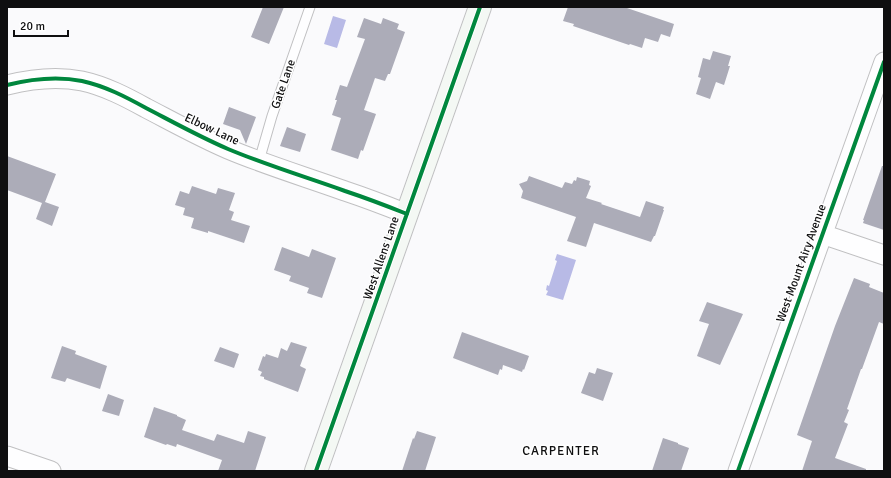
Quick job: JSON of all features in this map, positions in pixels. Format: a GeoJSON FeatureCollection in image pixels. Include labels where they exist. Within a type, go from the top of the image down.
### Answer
{"type":"FeatureCollection","features":[{"type":"Feature","properties":{"kind":"street","name":"West Allens Lane"},"geometry":{"type":"LineString","coordinates":[[316,471],[480,7]]}},
{"type":"Feature","properties":{"kind":"street","name":"West Mount Airy Avenue"},"geometry":{"type":"LineString","coordinates":[[738,471],[884,62]]}},
{"type":"Feature","properties":{"kind":"street","name":"Elbow Lane"},"geometry":{"type":"LineString","coordinates":[[7,85],[31,80],[57,79],[81,81],[100,86],[118,93],[228,149],[407,214]]}},
{"type":"Feature","properties":{"kind":"street"},"geometry":{"type":"LineString","coordinates":[[822,234],[884,255]]}},
{"type":"Feature","properties":{"kind":"street"},"geometry":{"type":"LineString","coordinates":[[7,456],[51,471]]}},
{"type":"Feature","properties":{"kind":"lane","name":"Gate Lane"},"geometry":{"type":"LineString","coordinates":[[259,161],[272,116],[310,7]]}},
{"type":"Feature","properties":{"kind":"water"},"geometry":{"type":"Polygon","coordinates":[[[333,16],[346,20],[337,48],[324,44],[333,16]]]}},
{"type":"Feature","properties":{"kind":"water"},"geometry":{"type":"Polygon","coordinates":[[[557,254],[576,260],[563,300],[546,295],[548,291],[546,290],[547,285],[549,286],[557,261],[555,260],[557,254]]]}},
{"type":"Feature","properties":{"kind":"building"},"geometry":{"type":"Polygon","coordinates":[[[263,7],[284,7],[269,44],[251,37],[263,7]]]}},
{"type":"Feature","properties":{"kind":"building"},"geometry":{"type":"Polygon","coordinates":[[[568,7],[624,7],[674,24],[670,37],[661,34],[658,42],[645,38],[642,48],[573,26],[574,24],[563,21],[568,7]]]}},
{"type":"Feature","properties":{"kind":"building"},"geometry":{"type":"Polygon","coordinates":[[[364,18],[381,24],[383,18],[399,24],[397,29],[405,32],[390,74],[388,74],[385,81],[375,78],[364,110],[376,114],[363,151],[361,150],[358,159],[331,150],[341,118],[332,115],[340,85],[347,87],[365,39],[357,37],[364,18]]]}},
{"type":"Feature","properties":{"kind":"building"},"geometry":{"type":"Polygon","coordinates":[[[713,51],[731,56],[728,66],[730,66],[724,85],[716,82],[710,99],[696,94],[701,78],[698,77],[703,58],[710,60],[713,51]]]}},
{"type":"Feature","properties":{"kind":"building"},"geometry":{"type":"Polygon","coordinates":[[[229,107],[256,117],[246,144],[240,130],[223,124],[229,107]]]}},
{"type":"Feature","properties":{"kind":"building"},"geometry":{"type":"Polygon","coordinates":[[[287,127],[306,134],[300,152],[280,146],[287,127]]]}},
{"type":"Feature","properties":{"kind":"building"},"geometry":{"type":"Polygon","coordinates":[[[7,156],[56,174],[45,202],[59,207],[52,226],[36,219],[42,203],[7,190],[7,156]]]}},
{"type":"Feature","properties":{"kind":"building"},"geometry":{"type":"Polygon","coordinates":[[[882,166],[884,166],[884,230],[863,223],[882,166]]]}},
{"type":"Feature","properties":{"kind":"building"},"geometry":{"type":"Polygon","coordinates":[[[529,176],[562,188],[565,182],[572,184],[574,180],[576,181],[577,177],[590,181],[589,185],[591,186],[586,198],[640,217],[646,201],[664,207],[655,236],[651,242],[594,223],[586,247],[567,241],[576,217],[521,198],[523,191],[519,184],[527,181],[529,176]]]}},
{"type":"Feature","properties":{"kind":"building"},"geometry":{"type":"Polygon","coordinates":[[[192,186],[216,194],[218,188],[235,193],[229,210],[234,212],[231,220],[250,226],[244,243],[208,231],[208,233],[191,228],[194,218],[183,215],[185,208],[175,205],[180,191],[189,194],[192,186]]]}},
{"type":"Feature","properties":{"kind":"building"},"geometry":{"type":"Polygon","coordinates":[[[282,247],[309,257],[312,249],[336,258],[322,298],[307,293],[309,288],[289,281],[291,276],[274,270],[282,247]]]}},
{"type":"Feature","properties":{"kind":"building"},"geometry":{"type":"Polygon","coordinates":[[[854,278],[870,284],[869,287],[884,293],[884,324],[879,322],[861,369],[847,409],[849,410],[844,422],[848,424],[835,458],[866,469],[866,471],[802,471],[812,441],[797,435],[835,326],[854,278]]]}},
{"type":"Feature","properties":{"kind":"building"},"geometry":{"type":"Polygon","coordinates":[[[707,302],[743,314],[720,365],[697,356],[709,324],[699,321],[707,302]]]}},
{"type":"Feature","properties":{"kind":"building"},"geometry":{"type":"Polygon","coordinates":[[[462,332],[529,356],[524,370],[523,369],[522,372],[503,365],[502,370],[500,369],[498,375],[453,358],[462,332]]]}},
{"type":"Feature","properties":{"kind":"building"},"geometry":{"type":"Polygon","coordinates":[[[291,342],[307,347],[300,366],[306,369],[298,392],[264,379],[264,377],[260,376],[262,372],[258,370],[263,356],[265,357],[266,354],[278,358],[281,348],[287,351],[291,342]]]}},
{"type":"Feature","properties":{"kind":"building"},"geometry":{"type":"Polygon","coordinates":[[[62,346],[76,351],[75,354],[107,366],[100,389],[67,378],[65,382],[51,378],[62,346]]]}},
{"type":"Feature","properties":{"kind":"building"},"geometry":{"type":"Polygon","coordinates":[[[220,347],[239,354],[234,368],[214,361],[220,347]]]}},
{"type":"Feature","properties":{"kind":"building"},"geometry":{"type":"Polygon","coordinates":[[[597,368],[613,373],[603,401],[581,393],[589,372],[595,374],[597,368]]]}},
{"type":"Feature","properties":{"kind":"building"},"geometry":{"type":"Polygon","coordinates":[[[108,394],[124,400],[119,416],[102,411],[108,394]]]}},
{"type":"Feature","properties":{"kind":"building"},"geometry":{"type":"Polygon","coordinates":[[[154,407],[177,415],[186,420],[182,430],[214,441],[217,434],[244,443],[248,431],[266,437],[255,471],[218,471],[222,460],[177,444],[176,447],[166,445],[144,437],[154,407]]]}},
{"type":"Feature","properties":{"kind":"building"},"geometry":{"type":"Polygon","coordinates":[[[417,431],[436,437],[425,471],[402,471],[413,438],[414,439],[417,431]]]}},
{"type":"Feature","properties":{"kind":"building"},"geometry":{"type":"Polygon","coordinates":[[[663,438],[689,448],[681,471],[652,471],[663,438]]]}},
{"type":"Feature","properties":{"kind":"cycle path"},"geometry":{"type":"LineString","coordinates":[[316,471],[480,7]]}},
{"type":"Feature","properties":{"kind":"cycle path"},"geometry":{"type":"LineString","coordinates":[[738,471],[884,62]]}},
{"type":"Feature","properties":{"kind":"cycle path"},"geometry":{"type":"LineString","coordinates":[[7,85],[25,81],[54,78],[73,79],[99,86],[123,96],[228,149],[361,196],[407,214]]}},
{"type":"Feature","properties":{"kind":"district","name":"CARPENTER"},"geometry":{"type":"Point","coordinates":[561,450]}}]}
